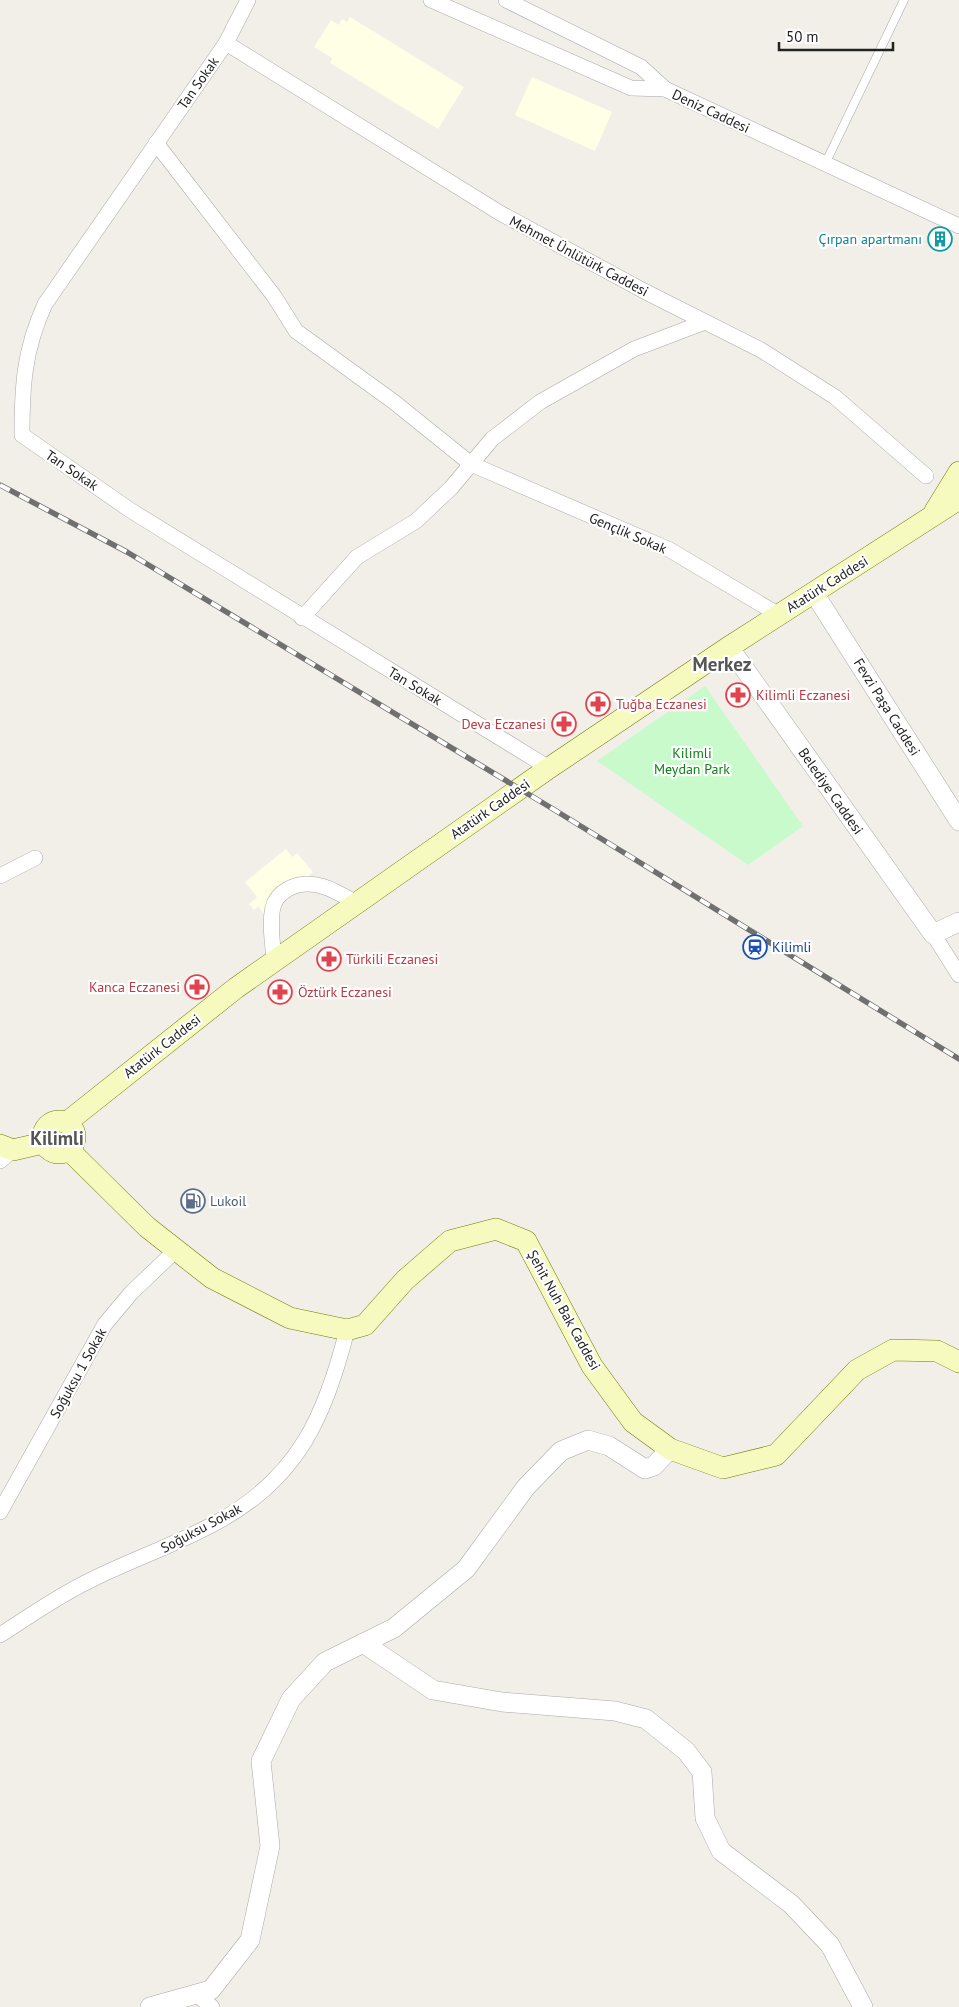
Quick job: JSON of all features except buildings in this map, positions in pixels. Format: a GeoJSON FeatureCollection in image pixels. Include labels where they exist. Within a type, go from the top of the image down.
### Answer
{"type":"FeatureCollection","features":[{"type":"Feature","properties":{"kind":"main road","name":"Atatürk Caddesi"},"geometry":{"type":"LineString","coordinates":[[931,518],[959,472]]}},
{"type":"Feature","properties":{"kind":"main road","name":"Atatürk Caddesi"},"geometry":{"type":"LineString","coordinates":[[66,1123],[236,988],[549,768],[779,614],[959,499]]}},
{"type":"Feature","properties":{"kind":"main road"},"geometry":{"type":"LineString","coordinates":[[55,1122],[66,1123],[75,1136],[69,1150],[54,1153],[43,1143],[46,1128],[55,1122]]}},
{"type":"Feature","properties":{"kind":"main road"},"geometry":{"type":"LineString","coordinates":[[4,1152],[43,1143]]}},
{"type":"Feature","properties":{"kind":"main road"},"geometry":{"type":"LineString","coordinates":[[69,1150],[147,1227],[212,1278],[290,1318],[347,1330]]}},
{"type":"Feature","properties":{"kind":"main road","name":"Şehit Nuh Bak Caddesi"},"geometry":{"type":"LineString","coordinates":[[347,1330],[365,1325],[405,1280],[450,1241],[496,1229],[526,1241],[592,1366],[633,1422],[670,1449],[723,1468],[776,1455],[856,1370],[893,1350],[937,1351],[959,1362]]}},
{"type":"Feature","properties":{"kind":"street","name":"Tan Sokak"},"geometry":{"type":"LineString","coordinates":[[248,0],[226,43],[44,304],[32,332],[26,358],[22,399],[22,435],[130,510],[302,618],[549,768]]}},
{"type":"Feature","properties":{"kind":"street","name":"Deniz Caddesi"},"geometry":{"type":"LineString","coordinates":[[431,0],[631,88],[665,89],[959,226]]}},
{"type":"Feature","properties":{"kind":"street"},"geometry":{"type":"LineString","coordinates":[[506,0],[641,67],[665,89]]}},
{"type":"Feature","properties":{"kind":"street","name":"Mehmet Ünlütürk Caddesi"},"geometry":{"type":"LineString","coordinates":[[226,43],[500,213],[761,350],[835,398],[926,476]]}},
{"type":"Feature","properties":{"kind":"street","name":"Gençlik Sokak"},"geometry":{"type":"LineString","coordinates":[[156,143],[274,296],[296,330],[394,402],[471,464],[670,550],[779,614]]}},
{"type":"Feature","properties":{"kind":"street"},"geometry":{"type":"LineString","coordinates":[[302,618],[357,557],[416,520],[451,488],[492,439],[540,402],[634,349],[705,322]]}},
{"type":"Feature","properties":{"kind":"street","name":"Fevzi Paşa Caddesi"},"geometry":{"type":"LineString","coordinates":[[814,593],[959,821]]}},
{"type":"Feature","properties":{"kind":"street","name":"Belediye Caddesi"},"geometry":{"type":"LineString","coordinates":[[729,647],[933,934]]}},
{"type":"Feature","properties":{"kind":"street"},"geometry":{"type":"LineString","coordinates":[[0,876],[35,858]]}},
{"type":"Feature","properties":{"kind":"street"},"geometry":{"type":"LineString","coordinates":[[274,961],[273,907],[283,892],[291,887],[311,884],[326,887],[356,903]]}},
{"type":"Feature","properties":{"kind":"street"},"geometry":{"type":"LineString","coordinates":[[959,922],[933,934],[959,975]]}},
{"type":"Feature","properties":{"kind":"street","name":"Soğuksu 1 Sokak"},"geometry":{"type":"LineString","coordinates":[[0,1512],[104,1324],[131,1293],[176,1250]]}},
{"type":"Feature","properties":{"kind":"street","name":"Soğuksu Sokak"},"geometry":{"type":"LineString","coordinates":[[0,1635],[90,1580],[217,1522],[235,1512],[267,1488],[292,1460],[314,1426],[336,1373],[347,1330]]}},
{"type":"Feature","properties":{"kind":"street"},"geometry":{"type":"LineString","coordinates":[[150,2007],[210,1990],[250,1940],[270,1846],[261,1761],[291,1699],[325,1662],[394,1628],[466,1569],[526,1486],[562,1451],[588,1440],[609,1446],[645,1469],[654,1466],[670,1449]]}},
{"type":"Feature","properties":{"kind":"street"},"geometry":{"type":"LineString","coordinates":[[363,1643],[433,1690],[502,1702],[615,1711],[646,1719],[686,1751],[702,1772],[705,1818],[721,1851],[791,1904],[830,1945],[863,2007]]}},
{"type":"Feature","properties":{"kind":"street"},"geometry":{"type":"LineString","coordinates":[[196,1994],[212,2007]]}},
{"type":"Feature","properties":{"kind":"lane"},"geometry":{"type":"LineString","coordinates":[[825,164],[904,0]]}},
{"type":"Feature","properties":{"kind":"shaded area"},"geometry":{"type":"Polygon","coordinates":[[[350,17],[464,87],[438,129],[330,63],[332,58],[314,47],[331,20],[339,25],[342,19],[347,22],[350,17]]]}},
{"type":"Feature","properties":{"kind":"shaded area"},"geometry":{"type":"Polygon","coordinates":[[[532,77],[612,112],[595,151],[515,115],[532,77]]]}},
{"type":"Feature","properties":{"kind":"shaded area"},"geometry":{"type":"Polygon","coordinates":[[[286,849],[292,857],[297,853],[313,872],[265,915],[258,906],[254,910],[249,904],[257,897],[245,882],[286,849]]]}},
{"type":"Feature","properties":{"kind":"green space","name":"Kilimli Meydan Park"},"geometry":{"type":"Polygon","coordinates":[[[705,686],[803,826],[748,865],[597,761],[705,686]]]}},
{"type":"Feature","properties":{"kind":"railway"},"geometry":{"type":"LineString","coordinates":[[0,485],[127,552],[553,809],[959,1059]]}},
{"type":"Feature","properties":{"kind":"place","name":"Çırpan apartmanı"},"geometry":{"type":"Point","coordinates":[940,239]}},
{"type":"Feature","properties":{"kind":"place","name":"Kilimli Eczanesi"},"geometry":{"type":"Point","coordinates":[738,695]}},
{"type":"Feature","properties":{"kind":"place","name":"Tuğba Eczanesi"},"geometry":{"type":"Point","coordinates":[598,704]}},
{"type":"Feature","properties":{"kind":"place","name":"Deva Eczanesi"},"geometry":{"type":"Point","coordinates":[564,724]}},
{"type":"Feature","properties":{"kind":"place","name":"Kilimli"},"geometry":{"type":"Point","coordinates":[755,947]}},
{"type":"Feature","properties":{"kind":"place","name":"Türkili Eczanesi"},"geometry":{"type":"Point","coordinates":[329,959]}},
{"type":"Feature","properties":{"kind":"place","name":"Kanca Eczanesi"},"geometry":{"type":"Point","coordinates":[197,987]}},
{"type":"Feature","properties":{"kind":"place","name":"Öztürk Eczanesi"},"geometry":{"type":"Point","coordinates":[280,992]}},
{"type":"Feature","properties":{"kind":"place","name":"Lukoil"},"geometry":{"type":"Point","coordinates":[193,1201]}},
{"type":"Feature","properties":{"kind":"district","name":"Merkez"},"geometry":{"type":"Point","coordinates":[722,664]}},
{"type":"Feature","properties":{"kind":"district","name":"Kilimli"},"geometry":{"type":"Point","coordinates":[57,1138]}}]}
